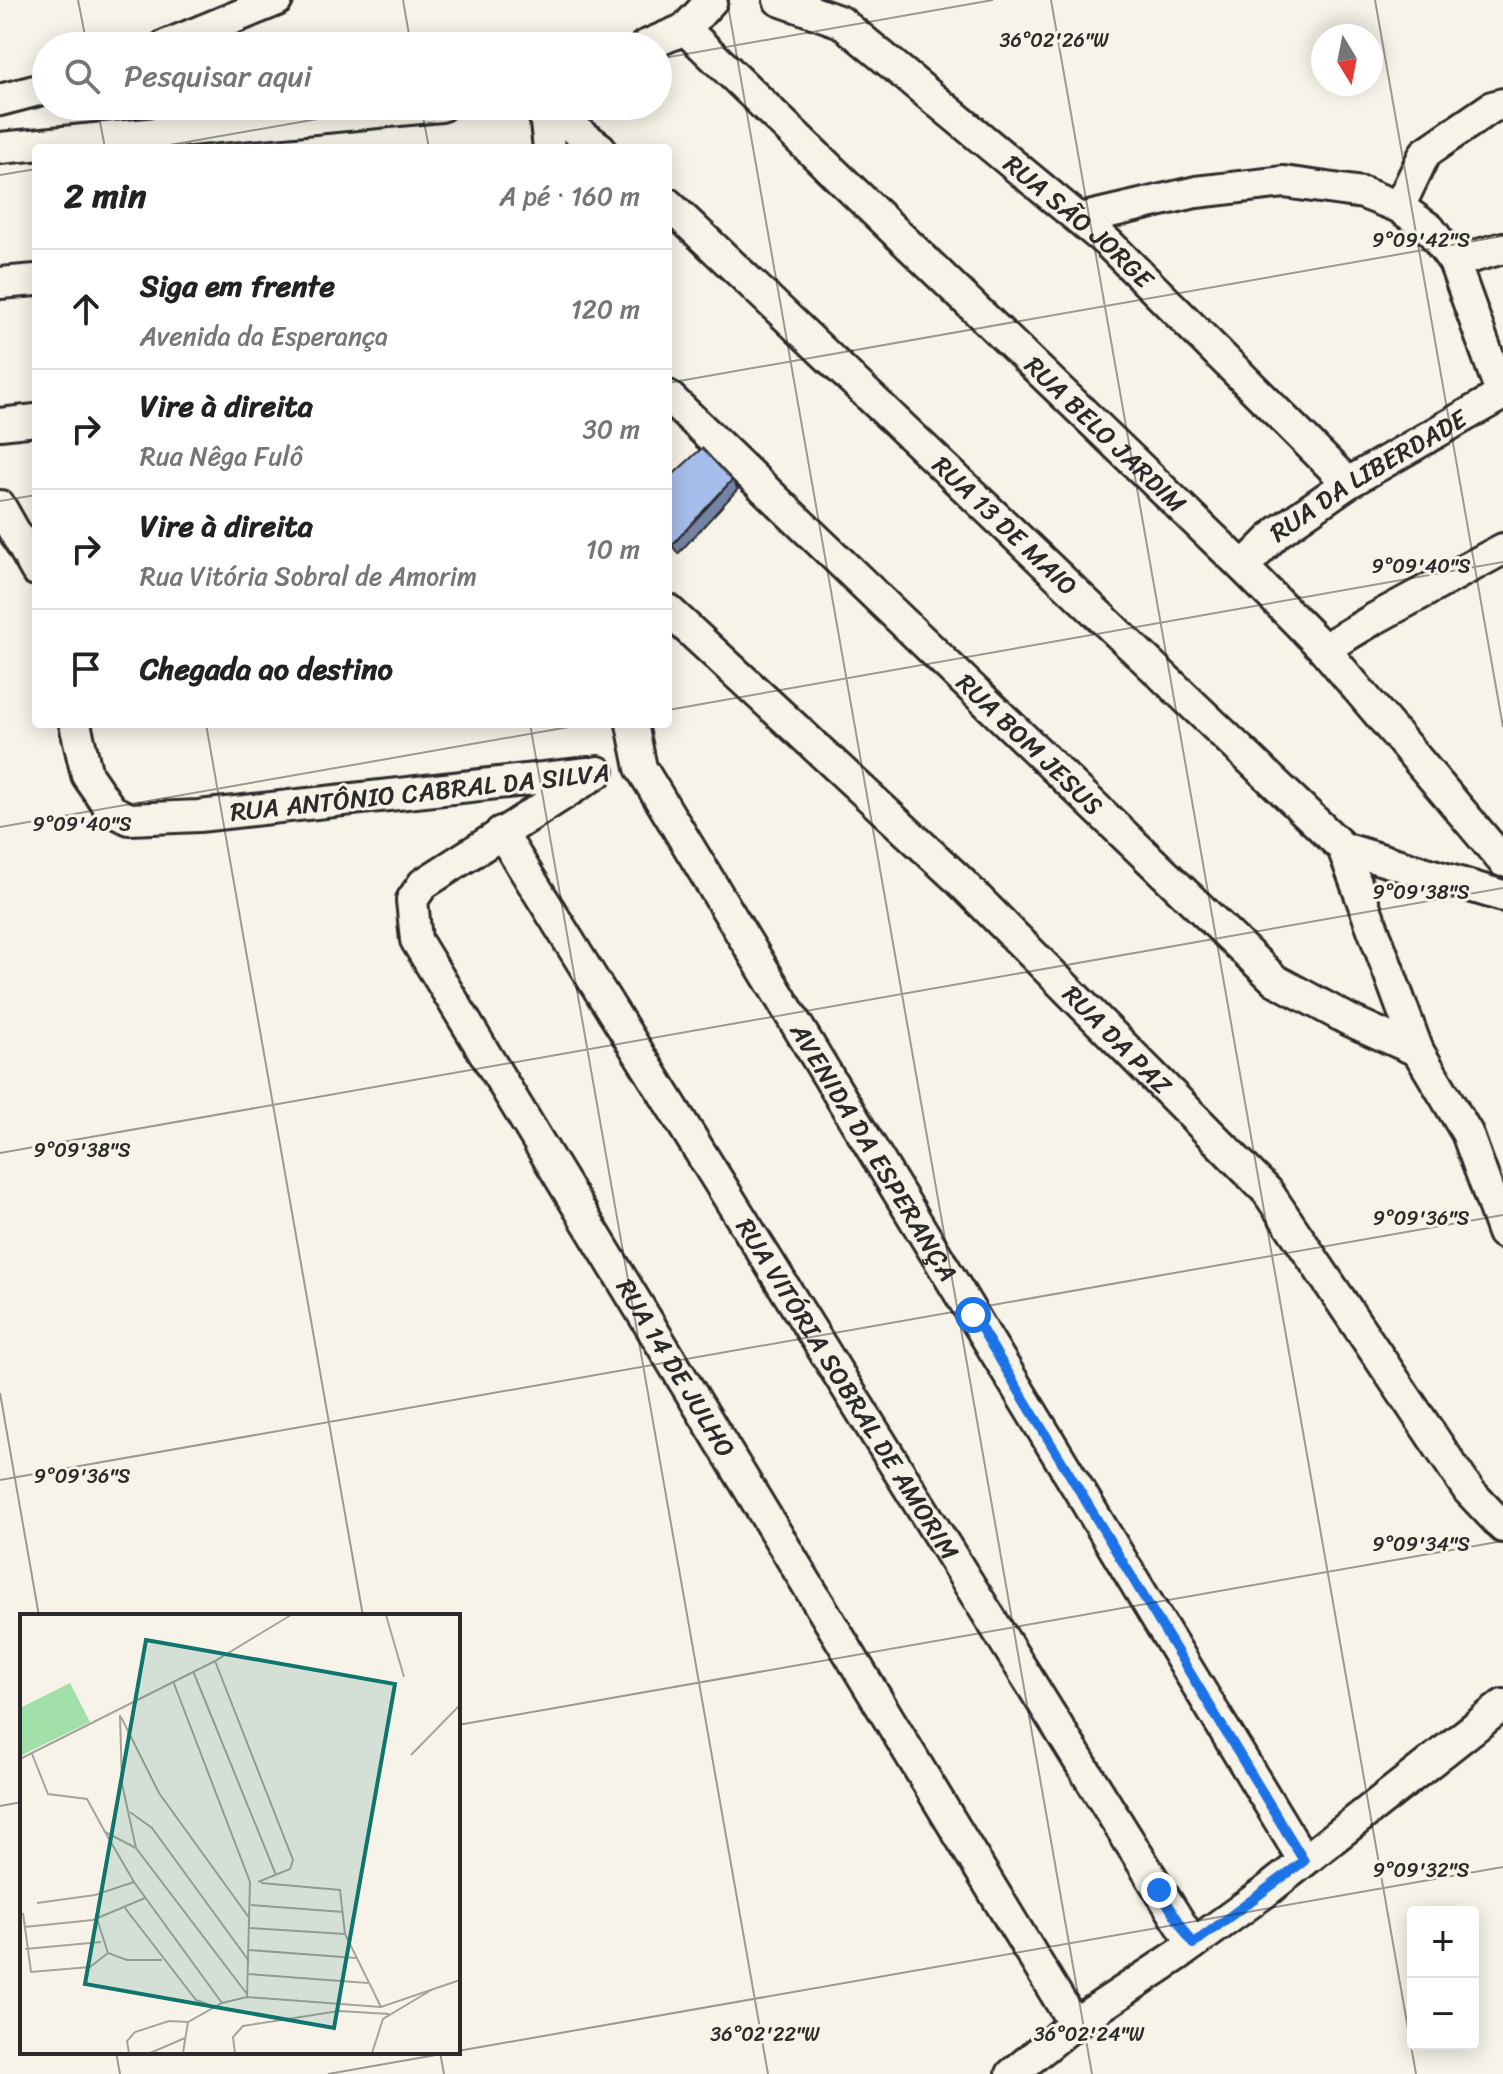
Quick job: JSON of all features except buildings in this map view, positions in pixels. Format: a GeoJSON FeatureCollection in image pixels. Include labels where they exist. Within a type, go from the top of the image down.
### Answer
{"type":"FeatureCollection","features":[{"type":"Feature","properties":{"kind":"street"},"geometry":{"type":"LineString","coordinates":[[199,32],[277,0]]}},
{"type":"Feature","properties":{"kind":"street"},"geometry":{"type":"LineString","coordinates":[[672,35],[685,29],[712,0],[722,0]]}},
{"type":"Feature","properties":{"kind":"street","name":"RUA SÃO JORGE"},"geometry":{"type":"LineString","coordinates":[[779,0],[841,22],[1080,219],[1108,243],[1348,483]]}},
{"type":"Feature","properties":{"kind":"street","name":"RUA BELO JARDIM"},"geometry":{"type":"LineString","coordinates":[[685,29],[1243,567],[1324,649],[1503,861]]}},
{"type":"Feature","properties":{"kind":"street"},"geometry":{"type":"LineString","coordinates":[[0,100],[32,92]]}},
{"type":"Feature","properties":{"kind":"street"},"geometry":{"type":"LineString","coordinates":[[1399,207],[1425,153],[1492,107],[1503,104]]}},
{"type":"Feature","properties":{"kind":"street"},"geometry":{"type":"LineString","coordinates":[[42,144],[294,120]]}},
{"type":"Feature","properties":{"kind":"street"},"geometry":{"type":"LineString","coordinates":[[546,120],[549,144]]}},
{"type":"Feature","properties":{"kind":"street"},"geometry":{"type":"LineString","coordinates":[[563,120],[595,144]]}},
{"type":"Feature","properties":{"kind":"street"},"geometry":{"type":"LineString","coordinates":[[0,148],[32,145]]}},
{"type":"Feature","properties":{"kind":"street"},"geometry":{"type":"LineString","coordinates":[[1080,219],[1196,192],[1284,182],[1363,193],[1399,207],[1430,229],[1454,262],[1503,394]]}},
{"type":"Feature","properties":{"kind":"street","name":"RUA 13 DE MAIO"},"geometry":{"type":"LineString","coordinates":[[672,208],[1343,848]]}},
{"type":"Feature","properties":{"kind":"street"},"geometry":{"type":"LineString","coordinates":[[1454,262],[1503,248]]}},
{"type":"Feature","properties":{"kind":"street"},"geometry":{"type":"LineString","coordinates":[[0,283],[32,280]]}},
{"type":"Feature","properties":{"kind":"street","name":"RUA DA LIBERDADE"},"geometry":{"type":"LineString","coordinates":[[1243,567],[1278,532],[1348,483],[1503,394]]}},
{"type":"Feature","properties":{"kind":"street","name":"RUA BOM JESUS"},"geometry":{"type":"LineString","coordinates":[[672,400],[1275,980],[1349,1020],[1418,1051]]}},
{"type":"Feature","properties":{"kind":"street"},"geometry":{"type":"LineString","coordinates":[[0,424],[32,420]]}},
{"type":"Feature","properties":{"kind":"street"},"geometry":{"type":"LineString","coordinates":[[0,506],[32,558]]}},
{"type":"Feature","properties":{"kind":"street"},"geometry":{"type":"LineString","coordinates":[[1324,649],[1503,549]]}},
{"type":"Feature","properties":{"kind":"street","name":"RUA DA PAZ"},"geometry":{"type":"LineString","coordinates":[[672,614],[959,880],[1267,1191],[1469,1491],[1503,1527]]}},
{"type":"Feature","properties":{"kind":"street","name":"RUA ANTÔNIO CABRAL DA SILVA"},"geometry":{"type":"LineString","coordinates":[[76,728],[87,775],[111,810],[129,819],[199,816],[641,768]]}},
{"type":"Feature","properties":{"kind":"street","name":"AVENIDA DA ESPERANÇA"},"geometry":{"type":"LineString","coordinates":[[633,728],[641,768],[1304,1861]]}},
{"type":"Feature","properties":{"kind":"street","name":"RUA 14 DE JULHO"},"geometry":{"type":"LineString","coordinates":[[598,772],[423,884],[412,900],[416,940],[1074,2024]]}},
{"type":"Feature","properties":{"kind":"street","name":"RUA VITÓRIA SOBRAL DE AMORIM"},"geometry":{"type":"LineString","coordinates":[[501,832],[1193,1944]]}},
{"type":"Feature","properties":{"kind":"street"},"geometry":{"type":"LineString","coordinates":[[1343,848],[1503,896]]}},
{"type":"Feature","properties":{"kind":"street"},"geometry":{"type":"LineString","coordinates":[[1343,848],[1418,1051],[1467,1133],[1503,1233]]}},
{"type":"Feature","properties":{"kind":"street"},"geometry":{"type":"LineString","coordinates":[[1012,2074],[1074,2024],[1193,1944],[1304,1861],[1503,1705]]}},
{"type":"Feature","properties":{"kind":"route"},"geometry":{"type":"LineString","coordinates":[[973,1315],[1304,1861],[1193,1944],[1159,1890]]}}]}
